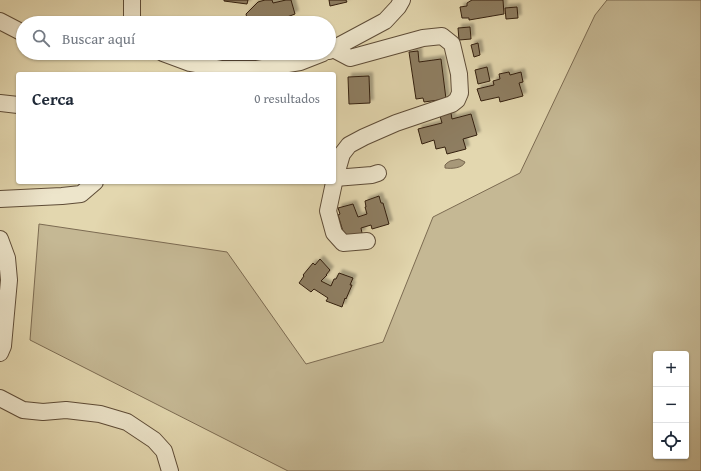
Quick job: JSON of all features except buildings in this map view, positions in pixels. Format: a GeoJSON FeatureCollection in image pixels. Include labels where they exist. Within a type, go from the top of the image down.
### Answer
{"type":"FeatureCollection","features":[{"type":"Feature","properties":{"kind":"street"},"geometry":{"type":"LineString","coordinates":[[132,0],[132,16]]}},
{"type":"Feature","properties":{"kind":"street"},"geometry":{"type":"LineString","coordinates":[[336,47],[385,21],[398,7],[402,0]]}},
{"type":"Feature","properties":{"kind":"street"},"geometry":{"type":"LineString","coordinates":[[0,21],[16,29]]}},
{"type":"Feature","properties":{"kind":"street"},"geometry":{"type":"LineString","coordinates":[[336,54],[350,58],[423,38],[442,36],[452,44],[459,74],[460,93],[457,100],[452,104],[396,123],[349,145],[342,154],[336,175]]}},
{"type":"Feature","properties":{"kind":"street"},"geometry":{"type":"LineString","coordinates":[[182,60],[222,69],[257,69],[305,60]]}},
{"type":"Feature","properties":{"kind":"street"},"geometry":{"type":"LineString","coordinates":[[0,103],[16,105]]}},
{"type":"Feature","properties":{"kind":"street"},"geometry":{"type":"LineString","coordinates":[[336,178],[372,175],[378,173]]}},
{"type":"Feature","properties":{"kind":"street"},"geometry":{"type":"LineString","coordinates":[[0,199],[81,194],[93,184]]}},
{"type":"Feature","properties":{"kind":"street"},"geometry":{"type":"LineString","coordinates":[[334,184],[328,211],[334,233],[343,243],[367,242]]}},
{"type":"Feature","properties":{"kind":"street"},"geometry":{"type":"LineString","coordinates":[[0,239],[7,258],[9,280],[0,353]]}},
{"type":"Feature","properties":{"kind":"street"},"geometry":{"type":"LineString","coordinates":[[0,398],[23,410],[43,412],[66,410],[100,414],[127,422],[154,440],[164,451],[170,471]]}},
{"type":"Feature","properties":{"kind":"shaded area"},"geometry":{"type":"Polygon","coordinates":[[[607,0],[701,0],[701,471],[288,471],[30,340],[39,224],[227,252],[306,364],[383,342],[433,217],[520,173],[595,15],[607,0]]]}},
{"type":"Feature","properties":{"kind":"shaded area"},"geometry":{"type":"Polygon","coordinates":[[[459,159],[465,162],[462,166],[445,168],[445,165],[450,161],[459,159]]]}}]}
